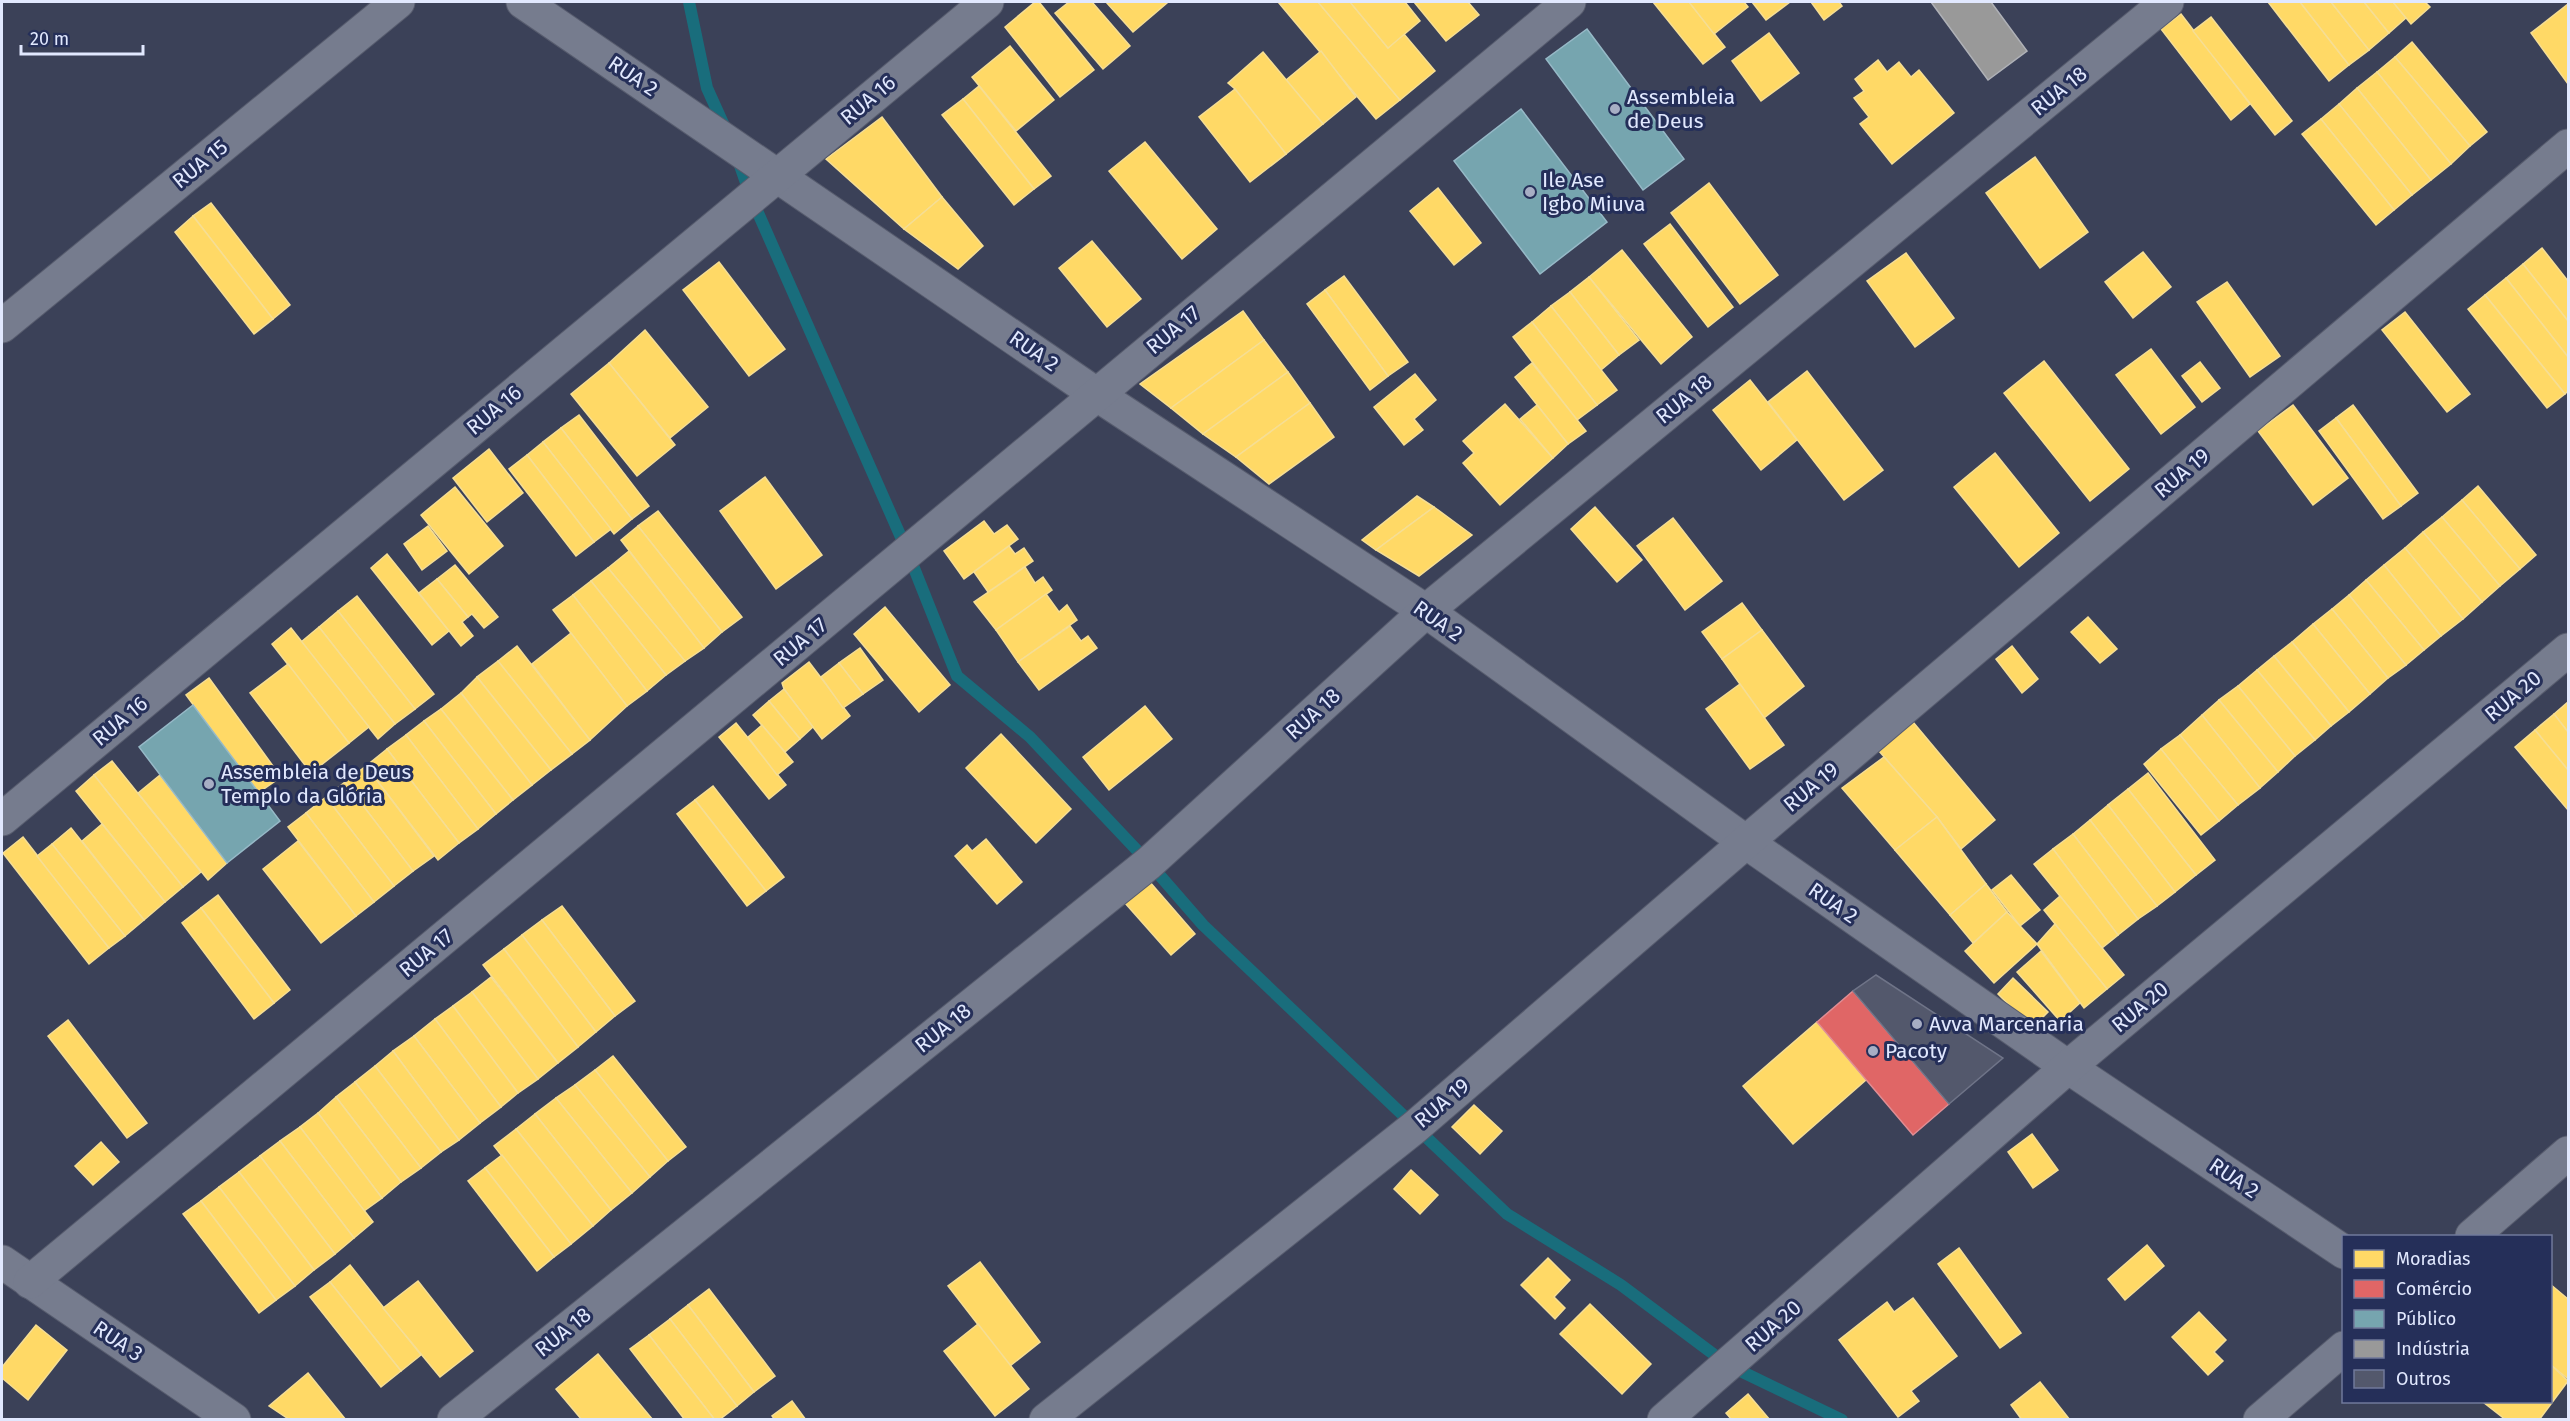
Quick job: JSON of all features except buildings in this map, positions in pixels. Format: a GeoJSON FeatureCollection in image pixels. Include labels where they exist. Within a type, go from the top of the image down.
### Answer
{"type":"FeatureCollection","features":[{"type":"Feature","properties":{"kind":"street","name":"RUA 15"},"geometry":{"type":"LineString","coordinates":[[2,326],[398,2]]}},
{"type":"Feature","properties":{"kind":"street","name":"RUA 2"},"geometry":{"type":"LineString","coordinates":[[524,2],[1096,394],[1426,611],[1746,842],[2068,1067],[2342,1251]]}},
{"type":"Feature","properties":{"kind":"street","name":"RUA 16"},"geometry":{"type":"LineString","coordinates":[[2,819],[987,2]]}},
{"type":"Feature","properties":{"kind":"street","name":"RUA 17"},"geometry":{"type":"LineString","coordinates":[[30,1282],[1569,2]]}},
{"type":"Feature","properties":{"kind":"street","name":"RUA 18"},"geometry":{"type":"LineString","coordinates":[[454,1419],[1149,863],[1426,611],[2167,2]]}},
{"type":"Feature","properties":{"kind":"street","name":"RUA 19"},"geometry":{"type":"LineString","coordinates":[[1046,1419],[1415,1127],[1746,842],[2568,146]]}},
{"type":"Feature","properties":{"kind":"street","name":"RUA 20"},"geometry":{"type":"LineString","coordinates":[[1664,1419],[2068,1067],[2568,650]]}},
{"type":"Feature","properties":{"kind":"street"},"geometry":{"type":"LineString","coordinates":[[2473,1235],[2568,1153]]}},
{"type":"Feature","properties":{"kind":"street","name":"RUA 3"},"geometry":{"type":"LineString","coordinates":[[2,1262],[234,1419]]}},
{"type":"Feature","properties":{"kind":"street"},"geometry":{"type":"LineString","coordinates":[[2260,1419],[2342,1348]]}},
{"type":"Feature","properties":{"kind":"waterway"},"geometry":{"type":"LineString","coordinates":[[689,2],[707,88],[726,130]]}},
{"type":"Feature","properties":{"kind":"waterway"},"geometry":{"type":"LineString","coordinates":[[737,157],[751,197],[908,553],[957,676],[1030,737],[1149,863],[1203,925],[1507,1214],[1621,1285],[1728,1365],[1842,1420]]}},
{"type":"Feature","properties":{"kind":"place","name":"Assembleia de Deus"},"geometry":{"type":"Point","coordinates":[1615,109]}},
{"type":"Feature","properties":{"kind":"place","name":"Ile Ase Igbo Miuva"},"geometry":{"type":"Point","coordinates":[1530,192]}},
{"type":"Feature","properties":{"kind":"place","name":"Assembleia de Deus Templo da Glória"},"geometry":{"type":"Point","coordinates":[209,784]}},
{"type":"Feature","properties":{"kind":"place","name":"Avva Marcenaria"},"geometry":{"type":"Point","coordinates":[1917,1024]}},
{"type":"Feature","properties":{"kind":"place","name":"Pacoty"},"geometry":{"type":"Point","coordinates":[1873,1051]}}]}
